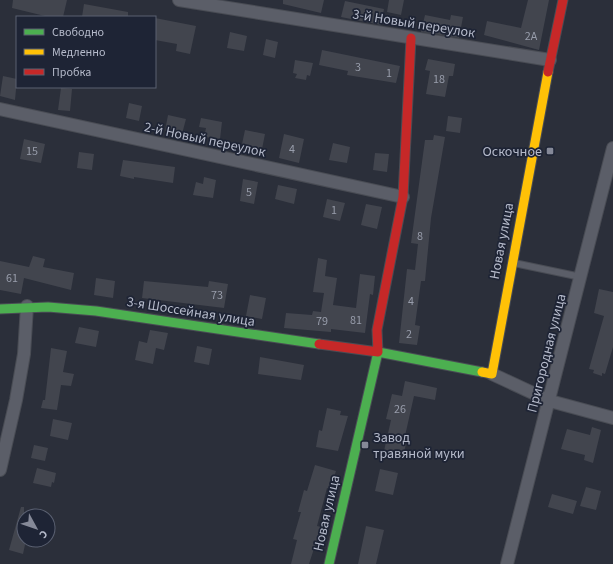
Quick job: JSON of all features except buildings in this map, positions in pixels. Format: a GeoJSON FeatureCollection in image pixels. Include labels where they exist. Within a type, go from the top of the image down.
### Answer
{"type":"FeatureCollection","features":[{"type":"Feature","properties":{"kind":"street","name":"3-й Новый переулок"},"geometry":{"type":"LineString","coordinates":[[179,0],[550,60]]}},
{"type":"Feature","properties":{"kind":"street","name":"Новая улица"},"geometry":{"type":"LineString","coordinates":[[492,374],[550,60],[563,0]]}},
{"type":"Feature","properties":{"kind":"street","name":"Новая улица"},"geometry":{"type":"LineString","coordinates":[[329,564],[372,372],[378,352],[377,330],[403,197],[411,38]]}},
{"type":"Feature","properties":{"kind":"street","name":"2-й Новый переулок"},"geometry":{"type":"LineString","coordinates":[[0,109],[403,197]]}},
{"type":"Feature","properties":{"kind":"street","name":"Пригородная улица"},"geometry":{"type":"LineString","coordinates":[[506,564],[550,401],[613,148]]}},
{"type":"Feature","properties":{"kind":"street","name":"3-я Шоссейная улица"},"geometry":{"type":"LineString","coordinates":[[0,309],[27,306],[105,312],[256,336],[378,352]]}},
{"type":"Feature","properties":{"kind":"street"},"geometry":{"type":"LineString","coordinates":[[0,470],[16,400],[24,354],[27,306]]}},
{"type":"Feature","properties":{"kind":"street"},"geometry":{"type":"LineString","coordinates":[[378,352],[492,374],[550,401],[613,418]]}},
{"type":"Feature","properties":{"kind":"lane"},"geometry":{"type":"LineString","coordinates":[[512,262],[581,277]]}},
{"type":"Feature","properties":{"kind":"traffic: fast"},"geometry":{"type":"LineString","coordinates":[[0,309],[48,307],[96,311],[319,344]]}},
{"type":"Feature","properties":{"kind":"traffic: fast"},"geometry":{"type":"LineString","coordinates":[[329,564],[378,352],[482,372]]}},
{"type":"Feature","properties":{"kind":"traffic: slow"},"geometry":{"type":"LineString","coordinates":[[482,372],[492,374],[548,72]]}},
{"type":"Feature","properties":{"kind":"traffic: jam"},"geometry":{"type":"LineString","coordinates":[[548,72],[563,0]]}},
{"type":"Feature","properties":{"kind":"traffic: jam"},"geometry":{"type":"LineString","coordinates":[[319,344],[378,352],[377,330],[403,197],[411,38]]}},
{"type":"Feature","properties":{"kind":"place","name":"Оскочное"},"geometry":{"type":"Point","coordinates":[550,151]}},
{"type":"Feature","properties":{"kind":"place","name":"Завод травяной муки"},"geometry":{"type":"Point","coordinates":[365,445]}}]}
